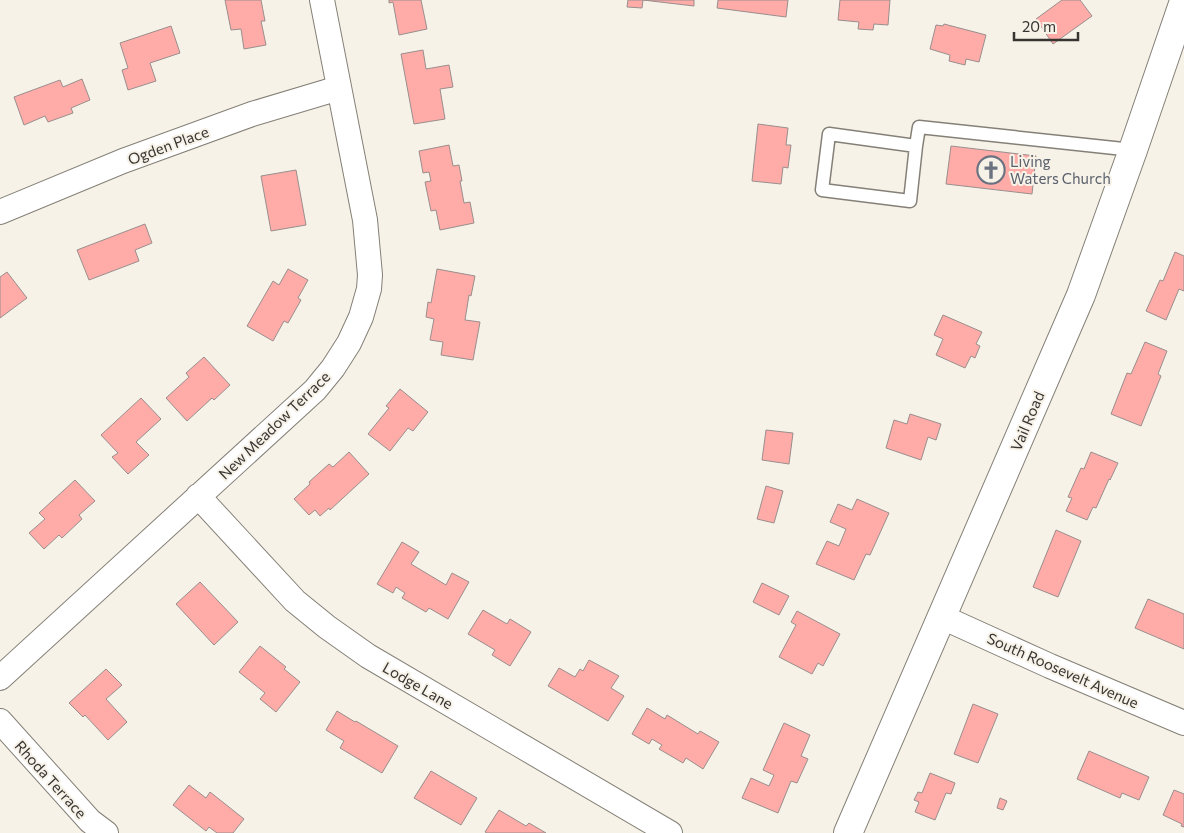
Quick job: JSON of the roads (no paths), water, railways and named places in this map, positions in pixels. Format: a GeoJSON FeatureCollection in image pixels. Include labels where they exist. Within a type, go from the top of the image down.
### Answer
{"type":"FeatureCollection","features":[{"type":"Feature","properties":{"kind":"street","name":"New Meadow Terrace"},"geometry":{"type":"LineString","coordinates":[[0,678],[315,390],[333,368],[349,343],[361,317],[369,289],[370,274],[365,220],[322,0]]}},
{"type":"Feature","properties":{"kind":"street","name":"Vail Road"},"geometry":{"type":"LineString","coordinates":[[848,833],[1081,295],[1184,1]]}},
{"type":"Feature","properties":{"kind":"street","name":"Ogden Place"},"geometry":{"type":"LineString","coordinates":[[0,212],[124,161],[252,114],[339,88]]}},
{"type":"Feature","properties":{"kind":"street","name":"Lodge Lane"},"geometry":{"type":"LineString","coordinates":[[198,496],[296,600],[327,627],[368,656],[670,833]]}},
{"type":"Feature","properties":{"kind":"street","name":"South Roosevelt Avenue"},"geometry":{"type":"LineString","coordinates":[[942,617],[1050,666],[1184,723]]}},
{"type":"Feature","properties":{"kind":"street","name":"Rhoda Terrace"},"geometry":{"type":"LineString","coordinates":[[0,721],[90,821],[106,833]]}},
{"type":"Feature","properties":{"kind":"lane"},"geometry":{"type":"LineString","coordinates":[[916,146],[829,134],[822,190],[910,201],[919,127],[1133,150]]}},
{"type":"Feature","properties":{"kind":"place","name":"Living Waters Church"},"geometry":{"type":"Point","coordinates":[991,170]}}]}
